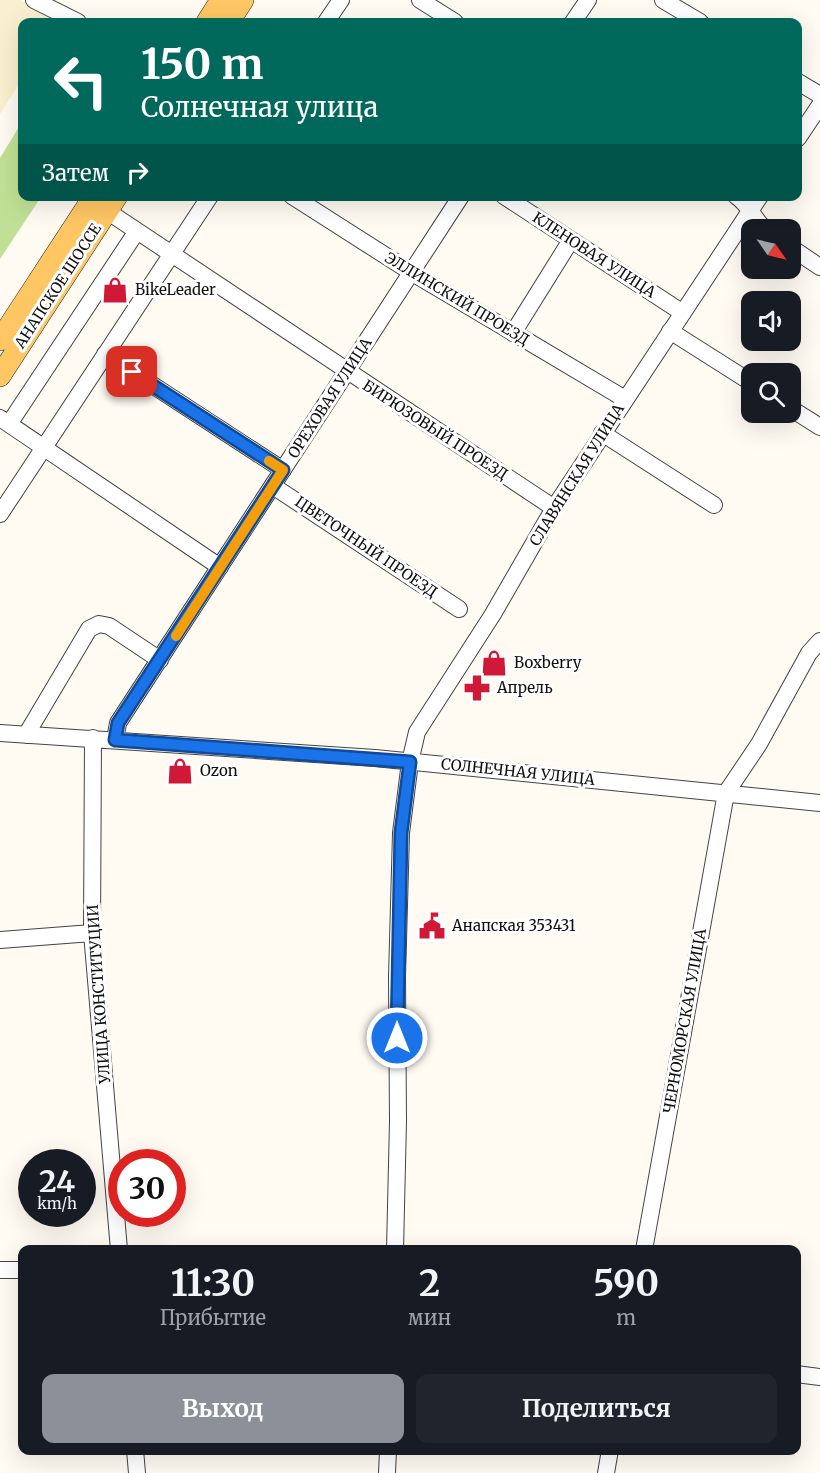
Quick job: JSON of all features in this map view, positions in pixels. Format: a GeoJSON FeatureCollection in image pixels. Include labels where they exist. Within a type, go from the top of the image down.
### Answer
{"type":"FeatureCollection","features":[{"type":"Feature","properties":{"kind":"main road"},"geometry":{"type":"LineString","coordinates":[[210,18],[221,0]]}},
{"type":"Feature","properties":{"kind":"main road"},"geometry":{"type":"LineString","coordinates":[[232,18],[243,0]]}},
{"type":"Feature","properties":{"kind":"main road","name":"АНАПСКОЕ ШОССЕ"},"geometry":{"type":"LineString","coordinates":[[0,340],[106,201]]}},
{"type":"Feature","properties":{"kind":"main road","name":"АНАПСКОЕ ШОССЕ"},"geometry":{"type":"LineString","coordinates":[[0,376],[106,201]]}},
{"type":"Feature","properties":{"kind":"street"},"geometry":{"type":"LineString","coordinates":[[34,0],[70,18]]}},
{"type":"Feature","properties":{"kind":"street"},"geometry":{"type":"LineString","coordinates":[[329,18],[341,0]]}},
{"type":"Feature","properties":{"kind":"street"},"geometry":{"type":"LineString","coordinates":[[420,0],[449,18]]}},
{"type":"Feature","properties":{"kind":"street"},"geometry":{"type":"LineString","coordinates":[[576,18],[588,0]]}},
{"type":"Feature","properties":{"kind":"street"},"geometry":{"type":"LineString","coordinates":[[663,0],[693,18]]}},
{"type":"Feature","properties":{"kind":"street"},"geometry":{"type":"LineString","coordinates":[[802,84],[820,95]]}},
{"type":"Feature","properties":{"kind":"street"},"geometry":{"type":"LineString","coordinates":[[802,132],[820,105]]}},
{"type":"Feature","properties":{"kind":"street","name":"БИРЮЗОВЫЙ ПРОЕЗД"},"geometry":{"type":"LineString","coordinates":[[106,201],[137,231],[554,508]]}},
{"type":"Feature","properties":{"kind":"street"},"geometry":{"type":"LineString","coordinates":[[0,514],[207,201]]}},
{"type":"Feature","properties":{"kind":"street","name":"ЭЛЛИНСКИЙ ПРОЕЗД"},"geometry":{"type":"LineString","coordinates":[[300,201],[411,272],[625,399]]}},
{"type":"Feature","properties":{"kind":"street","name":"ОРЕХОВАЯ УЛИЦА"},"geometry":{"type":"LineString","coordinates":[[115,740],[118,723],[457,201]]}},
{"type":"Feature","properties":{"kind":"street","name":"КЛЕНОВАЯ УЛИЦА"},"geometry":{"type":"LineString","coordinates":[[512,201],[683,313]]}},
{"type":"Feature","properties":{"kind":"street"},"geometry":{"type":"LineString","coordinates":[[741,201],[755,219]]}},
{"type":"Feature","properties":{"kind":"street","name":"СЛАВЯНСКАЯ УЛИЦА"},"geometry":{"type":"LineString","coordinates":[[395,1245],[398,1121],[397,976],[401,833],[410,762],[417,732],[493,614],[554,508],[757,201]]}},
{"type":"Feature","properties":{"kind":"street"},"geometry":{"type":"LineString","coordinates":[[137,231],[4,421],[220,567]]}},
{"type":"Feature","properties":{"kind":"street"},"geometry":{"type":"LineString","coordinates":[[513,333],[571,240]]}},
{"type":"Feature","properties":{"kind":"street"},"geometry":{"type":"LineString","coordinates":[[801,254],[820,267]]}},
{"type":"Feature","properties":{"kind":"street"},"geometry":{"type":"LineString","coordinates":[[670,331],[741,376]]}},
{"type":"Feature","properties":{"kind":"street"},"geometry":{"type":"LineString","coordinates":[[105,354],[283,470]]}},
{"type":"Feature","properties":{"kind":"street"},"geometry":{"type":"LineString","coordinates":[[801,415],[820,427]]}},
{"type":"Feature","properties":{"kind":"street"},"geometry":{"type":"LineString","coordinates":[[602,433],[714,505]]}},
{"type":"Feature","properties":{"kind":"street","name":"ЦВЕТОЧНЫЙ ПРОЕЗД"},"geometry":{"type":"LineString","coordinates":[[273,486],[459,609]]}},
{"type":"Feature","properties":{"kind":"street"},"geometry":{"type":"LineString","coordinates":[[26,735],[89,629],[99,624],[109,626],[160,660]]}},
{"type":"Feature","properties":{"kind":"street"},"geometry":{"type":"LineString","coordinates":[[726,793],[759,744],[809,653],[820,641]]}},
{"type":"Feature","properties":{"kind":"street","name":"СОЛНЕЧНАЯ УЛИЦА"},"geometry":{"type":"LineString","coordinates":[[0,733],[410,762],[820,803]]}},
{"type":"Feature","properties":{"kind":"street","name":"УЛИЦА КОНСТИТУЦИИ"},"geometry":{"type":"LineString","coordinates":[[93,738],[92,933],[119,1245]]}},
{"type":"Feature","properties":{"kind":"street","name":"ЧЕРНОМОРСКАЯ УЛИЦА"},"geometry":{"type":"LineString","coordinates":[[645,1245],[726,793]]}},
{"type":"Feature","properties":{"kind":"street"},"geometry":{"type":"LineString","coordinates":[[0,940],[92,933]]}},
{"type":"Feature","properties":{"kind":"street"},"geometry":{"type":"LineString","coordinates":[[0,1270],[18,1270]]}},
{"type":"Feature","properties":{"kind":"street"},"geometry":{"type":"LineString","coordinates":[[801,1375],[820,1377]]}},
{"type":"Feature","properties":{"kind":"street"},"geometry":{"type":"LineString","coordinates":[[135,1455],[137,1473]]}},
{"type":"Feature","properties":{"kind":"street"},"geometry":{"type":"LineString","coordinates":[[387,1473],[388,1455]]}},
{"type":"Feature","properties":{"kind":"street"},"geometry":{"type":"LineString","coordinates":[[606,1473],[609,1455]]}},
{"type":"Feature","properties":{"kind":"shaded area"},"geometry":{"type":"Polygon","coordinates":[[[0,0],[20,0],[54,18],[18,18],[18,85],[0,114],[0,0]]]}},
{"type":"Feature","properties":{"kind":"green space"},"geometry":{"type":"Polygon","coordinates":[[[18,129],[18,201],[38,201],[0,259],[0,158],[18,129]]]}},
{"type":"Feature","properties":{"kind":"slow traffic"},"geometry":{"type":"LineString","coordinates":[[176,636],[283,470],[269,461]]}},
{"type":"Feature","properties":{"kind":"place","name":"BikeLeader"},"geometry":{"type":"Point","coordinates":[115,290]}},
{"type":"Feature","properties":{"kind":"place","name":"Boxberry"},"geometry":{"type":"Point","coordinates":[494,663]}},
{"type":"Feature","properties":{"kind":"place","name":"Апрель"},"geometry":{"type":"Point","coordinates":[477,688]}},
{"type":"Feature","properties":{"kind":"place","name":"Ozon"},"geometry":{"type":"Point","coordinates":[180,771]}},
{"type":"Feature","properties":{"kind":"place","name":"Анапская 353431"},"geometry":{"type":"Point","coordinates":[432,926]}},
{"type":"Feature","properties":{"kind":"route"},"geometry":{"type":"LineString","coordinates":[[132,372],[283,470],[118,723],[115,740],[410,762],[401,833],[397,1038]]}}]}
